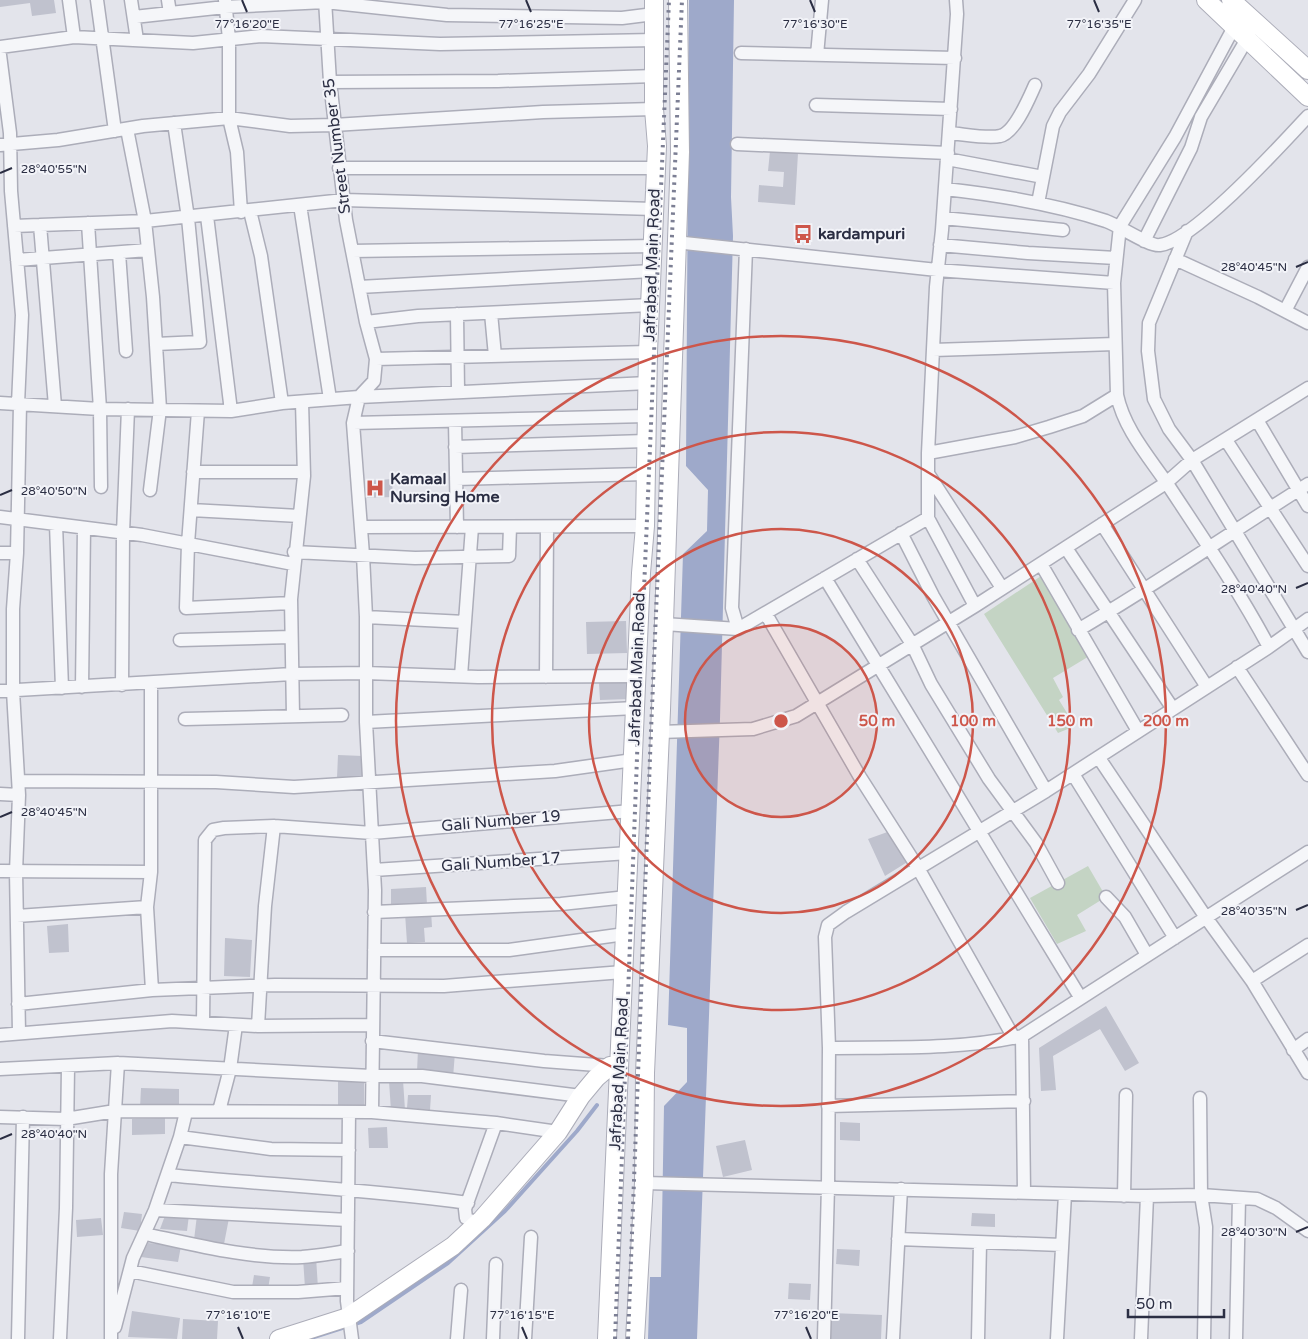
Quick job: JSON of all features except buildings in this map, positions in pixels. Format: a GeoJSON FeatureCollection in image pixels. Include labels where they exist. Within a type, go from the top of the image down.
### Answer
{"type":"FeatureCollection","features":[{"type":"Feature","properties":{"kind":"main road","name":"Jafrabad Main Road"},"geometry":{"type":"LineString","coordinates":[[635,1339],[651,1182],[645,1073],[665,732],[664,624],[675,242],[680,152],[678,0]]}},
{"type":"Feature","properties":{"kind":"main road"},"geometry":{"type":"LineString","coordinates":[[1206,0],[1247,39],[1285,62],[1308,70]]}},
{"type":"Feature","properties":{"kind":"main road"},"geometry":{"type":"LineString","coordinates":[[1231,0],[1285,62],[1308,96]]}},
{"type":"Feature","properties":{"kind":"main road","name":"Jafrabad Main Road"},"geometry":{"type":"LineString","coordinates":[[607,1339],[614,1065],[624,972],[636,676],[645,526],[648,352],[656,168],[654,7]]}},
{"type":"Feature","properties":{"kind":"main road"},"geometry":{"type":"LineString","coordinates":[[279,1339],[350,1327],[453,1246],[478,1224],[558,1132],[581,1096],[614,1065]]}},
{"type":"Feature","properties":{"kind":"street"},"geometry":{"type":"LineString","coordinates":[[69,0],[74,37]]}},
{"type":"Feature","properties":{"kind":"street"},"geometry":{"type":"LineString","coordinates":[[97,0],[102,38],[121,130],[145,221],[160,409],[150,490]]}},
{"type":"Feature","properties":{"kind":"street"},"geometry":{"type":"LineString","coordinates":[[131,0],[138,40]]}},
{"type":"Feature","properties":{"kind":"street"},"geometry":{"type":"LineString","coordinates":[[168,0],[170,13]]}},
{"type":"Feature","properties":{"kind":"street"},"geometry":{"type":"LineString","coordinates":[[432,14],[433,0]]}},
{"type":"Feature","properties":{"kind":"street"},"geometry":{"type":"LineString","coordinates":[[817,55],[822,0]]}},
{"type":"Feature","properties":{"kind":"street"},"geometry":{"type":"LineString","coordinates":[[956,0],[955,58],[943,218],[937,270],[928,454],[928,518],[975,606]]}},
{"type":"Feature","properties":{"kind":"street"},"geometry":{"type":"LineString","coordinates":[[1038,203],[1053,126],[1060,112],[1089,74],[1135,0]]}},
{"type":"Feature","properties":{"kind":"street"},"geometry":{"type":"LineString","coordinates":[[134,18],[225,3],[325,1],[432,14],[622,18],[654,7]]}},
{"type":"Feature","properties":{"kind":"street","name":"Street Number 35"},"geometry":{"type":"LineString","coordinates":[[325,1],[326,41],[339,168],[352,251],[366,322],[376,359]]}},
{"type":"Feature","properties":{"kind":"street"},"geometry":{"type":"LineString","coordinates":[[225,3],[229,39],[229,118],[245,211],[261,256],[282,403]]}},
{"type":"Feature","properties":{"kind":"street"},"geometry":{"type":"LineString","coordinates":[[1234,27],[1175,137],[1120,226],[1114,283],[1115,344],[1120,408],[1136,439],[1249,610],[1269,647]]}},
{"type":"Feature","properties":{"kind":"street"},"geometry":{"type":"LineString","coordinates":[[0,47],[74,37],[193,43],[261,36],[326,41],[440,44],[655,40]]}},
{"type":"Feature","properties":{"kind":"street"},"geometry":{"type":"LineString","coordinates":[[1144,241],[1191,148],[1201,117],[1247,39]]}},
{"type":"Feature","properties":{"kind":"street"},"geometry":{"type":"LineString","coordinates":[[741,53],[955,58]]}},
{"type":"Feature","properties":{"kind":"street"},"geometry":{"type":"LineString","coordinates":[[0,54],[5,145],[22,315],[17,553],[13,609],[13,691],[19,781],[16,872],[19,1034]]}},
{"type":"Feature","properties":{"kind":"street"},"geometry":{"type":"LineString","coordinates":[[330,82],[498,81],[655,76]]}},
{"type":"Feature","properties":{"kind":"street"},"geometry":{"type":"LineString","coordinates":[[949,133],[1001,136],[1010,130],[1019,118],[1035,85]]}},
{"type":"Feature","properties":{"kind":"street"},"geometry":{"type":"LineString","coordinates":[[816,106],[951,109]]}},
{"type":"Feature","properties":{"kind":"street"},"geometry":{"type":"LineString","coordinates":[[5,145],[174,123],[229,118],[290,126],[543,112],[654,109]]}},
{"type":"Feature","properties":{"kind":"street"},"geometry":{"type":"LineString","coordinates":[[945,189],[992,194],[1038,203],[1120,226],[1149,244],[1160,246],[1174,240],[1187,231],[1256,172],[1308,116]]}},
{"type":"Feature","properties":{"kind":"street"},"geometry":{"type":"LineString","coordinates":[[156,344],[200,342],[188,218],[174,123]]}},
{"type":"Feature","properties":{"kind":"street"},"geometry":{"type":"LineString","coordinates":[[736,144],[948,156],[1043,177]]}},
{"type":"Feature","properties":{"kind":"street"},"geometry":{"type":"LineString","coordinates":[[339,168],[656,168]]}},
{"type":"Feature","properties":{"kind":"street"},"geometry":{"type":"LineString","coordinates":[[14,226],[188,218],[344,200],[654,209]]}},
{"type":"Feature","properties":{"kind":"street"},"geometry":{"type":"LineString","coordinates":[[300,205],[330,399]]}},
{"type":"Feature","properties":{"kind":"street"},"geometry":{"type":"LineString","coordinates":[[208,216],[231,411]]}},
{"type":"Feature","properties":{"kind":"street"},"geometry":{"type":"LineString","coordinates":[[943,218],[1063,230]]}},
{"type":"Feature","properties":{"kind":"street"},"geometry":{"type":"LineString","coordinates":[[88,223],[100,409],[101,487]]}},
{"type":"Feature","properties":{"kind":"street"},"geometry":{"type":"LineString","coordinates":[[40,225],[55,406]]}},
{"type":"Feature","properties":{"kind":"street"},"geometry":{"type":"LineString","coordinates":[[1187,231],[1149,323],[1148,351],[1154,399],[1169,429],[1192,460],[1308,652]]}},
{"type":"Feature","properties":{"kind":"street"},"geometry":{"type":"LineString","coordinates":[[675,242],[937,270],[1114,283]]}},
{"type":"Feature","properties":{"kind":"street"},"geometry":{"type":"LineString","coordinates":[[940,245],[1116,258]]}},
{"type":"Feature","properties":{"kind":"street"},"geometry":{"type":"LineString","coordinates":[[352,251],[653,246]]}},
{"type":"Feature","properties":{"kind":"street"},"geometry":{"type":"LineString","coordinates":[[738,629],[732,608],[746,249]]}},
{"type":"Feature","properties":{"kind":"street"},"geometry":{"type":"LineString","coordinates":[[17,260],[148,250]]}},
{"type":"Feature","properties":{"kind":"street"},"geometry":{"type":"LineString","coordinates":[[119,253],[126,351]]}},
{"type":"Feature","properties":{"kind":"street"},"geometry":{"type":"LineString","coordinates":[[1175,260],[1308,323]]}},
{"type":"Feature","properties":{"kind":"street"},"geometry":{"type":"LineString","coordinates":[[1285,311],[1308,267]]}},
{"type":"Feature","properties":{"kind":"street"},"geometry":{"type":"LineString","coordinates":[[359,287],[652,271]]}},
{"type":"Feature","properties":{"kind":"street"},"geometry":{"type":"LineString","coordinates":[[366,322],[457,314],[651,305]]}},
{"type":"Feature","properties":{"kind":"street"},"geometry":{"type":"LineString","coordinates":[[492,313],[496,356]]}},
{"type":"Feature","properties":{"kind":"street"},"geometry":{"type":"LineString","coordinates":[[457,314],[458,391]]}},
{"type":"Feature","properties":{"kind":"street"},"geometry":{"type":"LineString","coordinates":[[933,350],[1115,344]]}},
{"type":"Feature","properties":{"kind":"street"},"geometry":{"type":"LineString","coordinates":[[372,1112],[374,870],[366,722],[366,617],[353,423],[359,397],[374,381],[376,359],[648,352]]}},
{"type":"Feature","properties":{"kind":"street"},"geometry":{"type":"LineString","coordinates":[[0,403],[100,409],[160,409],[198,412],[231,411],[282,403],[359,397],[648,383]]}},
{"type":"Feature","properties":{"kind":"street"},"geometry":{"type":"LineString","coordinates":[[665,732],[727,732],[754,729],[796,716],[1066,548],[1166,482],[1192,460],[1308,388]]}},
{"type":"Feature","properties":{"kind":"street"},"geometry":{"type":"LineString","coordinates":[[928,454],[1015,437],[1048,427],[1083,416],[1118,395]]}},
{"type":"Feature","properties":{"kind":"street"},"geometry":{"type":"LineString","coordinates":[[293,716],[291,603],[304,472],[302,402]]}},
{"type":"Feature","properties":{"kind":"street"},"geometry":{"type":"LineString","coordinates":[[122,685],[123,533],[128,409]]}},
{"type":"Feature","properties":{"kind":"street"},"geometry":{"type":"LineString","coordinates":[[198,412],[188,544],[186,608],[291,603]]}},
{"type":"Feature","properties":{"kind":"street"},"geometry":{"type":"LineString","coordinates":[[353,423],[647,416]]}},
{"type":"Feature","properties":{"kind":"street"},"geometry":{"type":"LineString","coordinates":[[1257,420],[1303,487],[1308,506]]}},
{"type":"Feature","properties":{"kind":"street"},"geometry":{"type":"LineString","coordinates":[[455,422],[457,527]]}},
{"type":"Feature","properties":{"kind":"street"},"geometry":{"type":"LineString","coordinates":[[456,447],[646,440]]}},
{"type":"Feature","properties":{"kind":"street"},"geometry":{"type":"LineString","coordinates":[[1226,440],[1308,566]]}},
{"type":"Feature","properties":{"kind":"street"},"geometry":{"type":"LineString","coordinates":[[194,472],[304,472]]}},
{"type":"Feature","properties":{"kind":"street"},"geometry":{"type":"LineString","coordinates":[[456,479],[645,474]]}},
{"type":"Feature","properties":{"kind":"street"},"geometry":{"type":"LineString","coordinates":[[929,475],[1002,588]]}},
{"type":"Feature","properties":{"kind":"street"},"geometry":{"type":"LineString","coordinates":[[1078,630],[1146,590],[1235,529],[1303,487]]}},
{"type":"Feature","properties":{"kind":"street"},"geometry":{"type":"LineString","coordinates":[[191,510],[299,516]]}},
{"type":"Feature","properties":{"kind":"street"},"geometry":{"type":"LineString","coordinates":[[0,517],[294,558],[363,555],[415,558],[509,556],[510,527]]}},
{"type":"Feature","properties":{"kind":"street"},"geometry":{"type":"LineString","coordinates":[[664,624],[738,629],[928,518]]}},
{"type":"Feature","properties":{"kind":"street"},"geometry":{"type":"LineString","coordinates":[[56,524],[62,688]]}},
{"type":"Feature","properties":{"kind":"street"},"geometry":{"type":"LineString","coordinates":[[1102,524],[1207,687]]}},
{"type":"Feature","properties":{"kind":"street"},"geometry":{"type":"LineString","coordinates":[[361,526],[645,526]]}},
{"type":"Feature","properties":{"kind":"street"},"geometry":{"type":"LineString","coordinates":[[461,676],[472,527]]}},
{"type":"Feature","properties":{"kind":"street"},"geometry":{"type":"LineString","coordinates":[[546,677],[547,527]]}},
{"type":"Feature","properties":{"kind":"street"},"geometry":{"type":"LineString","coordinates":[[82,687],[84,528]]}},
{"type":"Feature","properties":{"kind":"street"},"geometry":{"type":"LineString","coordinates":[[901,533],[949,622],[1046,791]]}},
{"type":"Feature","properties":{"kind":"street"},"geometry":{"type":"LineString","coordinates":[[1066,548],[1173,709]]}},
{"type":"Feature","properties":{"kind":"street"},"geometry":{"type":"LineString","coordinates":[[0,553],[17,553]]}},
{"type":"Feature","properties":{"kind":"street"},"geometry":{"type":"LineString","coordinates":[[857,558],[912,644],[931,684],[961,735],[989,780],[1036,843],[1058,883]]}},
{"type":"Feature","properties":{"kind":"street"},"geometry":{"type":"LineString","coordinates":[[1041,564],[1138,731]]}},
{"type":"Feature","properties":{"kind":"street"},"geometry":{"type":"LineString","coordinates":[[825,578],[1080,997]]}},
{"type":"Feature","properties":{"kind":"street"},"geometry":{"type":"LineString","coordinates":[[766,614],[860,777],[918,868],[1018,1037],[1024,1101],[1024,1192]]}},
{"type":"Feature","properties":{"kind":"street"},"geometry":{"type":"LineString","coordinates":[[366,617],[465,622]]}},
{"type":"Feature","properties":{"kind":"street"},"geometry":{"type":"LineString","coordinates":[[824,1339],[829,1048],[825,937],[828,925],[846,912],[1014,812],[1099,758],[1269,647],[1308,619]]}},
{"type":"Feature","properties":{"kind":"street"},"geometry":{"type":"LineString","coordinates":[[180,640],[291,637]]}},
{"type":"Feature","properties":{"kind":"street"},"geometry":{"type":"LineString","coordinates":[[1237,667],[1308,775]]}},
{"type":"Feature","properties":{"kind":"street"},"geometry":{"type":"LineString","coordinates":[[0,691],[292,674],[366,673],[546,677],[636,676]]}},
{"type":"Feature","properties":{"kind":"street"},"geometry":{"type":"LineString","coordinates":[[151,683],[151,872],[146,907],[152,990]]}},
{"type":"Feature","properties":{"kind":"street"},"geometry":{"type":"LineString","coordinates":[[366,722],[635,708]]}},
{"type":"Feature","properties":{"kind":"street"},"geometry":{"type":"LineString","coordinates":[[185,719],[342,715]]}},
{"type":"Feature","properties":{"kind":"street"},"geometry":{"type":"LineString","coordinates":[[1099,758],[1207,919],[1252,981],[1308,1073]]}},
{"type":"Feature","properties":{"kind":"street"},"geometry":{"type":"LineString","coordinates":[[19,781],[216,782],[294,787],[555,770],[633,760]]}},
{"type":"Feature","properties":{"kind":"street"},"geometry":{"type":"LineString","coordinates":[[1073,774],[1175,938]]}},
{"type":"Feature","properties":{"kind":"street"},"geometry":{"type":"LineString","coordinates":[[0,794],[19,795]]}},
{"type":"Feature","properties":{"kind":"street","name":"Gali Number 19"},"geometry":{"type":"LineString","coordinates":[[203,1022],[205,987],[205,840],[208,834],[218,828],[274,826],[372,833],[631,811]]}},
{"type":"Feature","properties":{"kind":"street"},"geometry":{"type":"LineString","coordinates":[[258,1026],[265,906],[274,826]]}},
{"type":"Feature","properties":{"kind":"street"},"geometry":{"type":"LineString","coordinates":[[829,1048],[945,1046],[995,1042],[1018,1037],[1207,919],[1308,852]]}},
{"type":"Feature","properties":{"kind":"street","name":"Gali Number 17"},"geometry":{"type":"LineString","coordinates":[[374,870],[629,853]]}},
{"type":"Feature","properties":{"kind":"street"},"geometry":{"type":"LineString","coordinates":[[0,872],[151,872]]}},
{"type":"Feature","properties":{"kind":"street"},"geometry":{"type":"LineString","coordinates":[[374,912],[561,904],[627,897]]}},
{"type":"Feature","properties":{"kind":"street"},"geometry":{"type":"LineString","coordinates":[[1106,897],[1125,917],[1147,955]]}},
{"type":"Feature","properties":{"kind":"street"},"geometry":{"type":"LineString","coordinates":[[17,916],[146,907]]}},
{"type":"Feature","properties":{"kind":"street"},"geometry":{"type":"LineString","coordinates":[[374,950],[509,950],[625,934]]}},
{"type":"Feature","properties":{"kind":"street"},"geometry":{"type":"LineString","coordinates":[[1252,981],[1308,945]]}},
{"type":"Feature","properties":{"kind":"street"},"geometry":{"type":"LineString","coordinates":[[18,1004],[152,990],[205,987],[444,986],[624,972]]}},
{"type":"Feature","properties":{"kind":"street"},"geometry":{"type":"LineString","coordinates":[[0,1035],[172,1021],[258,1026],[372,1024]]}},
{"type":"Feature","properties":{"kind":"street"},"geometry":{"type":"LineString","coordinates":[[219,1111],[230,1069],[236,1025]]}},
{"type":"Feature","properties":{"kind":"street"},"geometry":{"type":"LineString","coordinates":[[1294,1050],[1308,1039]]}},
{"type":"Feature","properties":{"kind":"street"},"geometry":{"type":"LineString","coordinates":[[372,1041],[544,1061],[614,1065]]}},
{"type":"Feature","properties":{"kind":"street"},"geometry":{"type":"LineString","coordinates":[[111,1339],[111,1174],[118,1062]]}},
{"type":"Feature","properties":{"kind":"street"},"geometry":{"type":"LineString","coordinates":[[0,1069],[68,1067],[118,1062],[371,1076],[422,1076],[581,1096]]}},
{"type":"Feature","properties":{"kind":"street"},"geometry":{"type":"LineString","coordinates":[[60,1339],[66,1208],[68,1067]]}},
{"type":"Feature","properties":{"kind":"street"},"geometry":{"type":"LineString","coordinates":[[1124,1196],[1126,1095]]}},
{"type":"Feature","properties":{"kind":"street"},"geometry":{"type":"LineString","coordinates":[[1200,1098],[1200,1195],[1206,1227],[1204,1339]]}},
{"type":"Feature","properties":{"kind":"street"},"geometry":{"type":"LineString","coordinates":[[828,1106],[1024,1101]]}},
{"type":"Feature","properties":{"kind":"street"},"geometry":{"type":"LineString","coordinates":[[0,1117],[66,1119],[115,1111],[372,1112],[496,1123],[558,1132]]}},
{"type":"Feature","properties":{"kind":"street"},"geometry":{"type":"LineString","coordinates":[[111,1339],[130,1271],[168,1175],[186,1112]]}},
{"type":"Feature","properties":{"kind":"street"},"geometry":{"type":"LineString","coordinates":[[349,1112],[347,1288],[350,1327]]}},
{"type":"Feature","properties":{"kind":"street"},"geometry":{"type":"LineString","coordinates":[[18,1339],[23,1117]]}},
{"type":"Feature","properties":{"kind":"street"},"geometry":{"type":"LineString","coordinates":[[478,1224],[466,1218],[468,1203],[496,1123]]}},
{"type":"Feature","properties":{"kind":"street"},"geometry":{"type":"LineString","coordinates":[[180,1137],[271,1149],[349,1150]]}},
{"type":"Feature","properties":{"kind":"street"},"geometry":{"type":"LineString","coordinates":[[168,1175],[267,1185],[348,1189],[468,1203]]}},
{"type":"Feature","properties":{"kind":"street"},"geometry":{"type":"LineString","coordinates":[[651,1182],[1124,1196],[1200,1195],[1258,1199],[1276,1208],[1308,1231]]}},
{"type":"Feature","properties":{"kind":"street"},"geometry":{"type":"LineString","coordinates":[[893,1339],[901,1189]]}},
{"type":"Feature","properties":{"kind":"street"},"geometry":{"type":"LineString","coordinates":[[1057,1339],[1065,1194]]}},
{"type":"Feature","properties":{"kind":"street"},"geometry":{"type":"LineString","coordinates":[[1141,1339],[1147,1196]]}},
{"type":"Feature","properties":{"kind":"street"},"geometry":{"type":"LineString","coordinates":[[1236,1339],[1239,1198]]}},
{"type":"Feature","properties":{"kind":"street"},"geometry":{"type":"LineString","coordinates":[[155,1210],[348,1220]]}},
{"type":"Feature","properties":{"kind":"street"},"geometry":{"type":"LineString","coordinates":[[145,1234],[213,1249],[279,1256],[302,1257],[348,1251]]}},
{"type":"Feature","properties":{"kind":"street"},"geometry":{"type":"LineString","coordinates":[[525,1339],[531,1237]]}},
{"type":"Feature","properties":{"kind":"street"},"geometry":{"type":"LineString","coordinates":[[898,1239],[1062,1245]]}},
{"type":"Feature","properties":{"kind":"street"},"geometry":{"type":"LineString","coordinates":[[978,1339],[980,1243]]}},
{"type":"Feature","properties":{"kind":"street"},"geometry":{"type":"LineString","coordinates":[[493,1339],[496,1264]]}},
{"type":"Feature","properties":{"kind":"street"},"geometry":{"type":"LineString","coordinates":[[130,1271],[233,1292],[298,1292],[347,1288]]}},
{"type":"Feature","properties":{"kind":"street"},"geometry":{"type":"LineString","coordinates":[[457,1339],[461,1290]]}},
{"type":"Feature","properties":{"kind":"green space"},"geometry":{"type":"Polygon","coordinates":[[[1050,570],[1092,638],[1096,652],[1053,678],[1063,697],[1059,700],[1075,726],[1058,733],[984,614],[1050,570]]]}},
{"type":"Feature","properties":{"kind":"green space"},"geometry":{"type":"Polygon","coordinates":[[[1088,866],[1106,897],[1077,915],[1086,931],[1057,944],[1030,898],[1088,866]]]}},
{"type":"Feature","properties":{"kind":"water"},"geometry":{"type":"Polygon","coordinates":[[[689,0],[734,0],[731,197],[733,236],[720,719],[697,1339],[648,1339],[650,1277],[661,1277],[664,1106],[687,1082],[687,1028],[668,1025],[683,554],[707,531],[708,490],[686,466],[689,0]]]}},
{"type":"Feature","properties":{"kind":"waterway"},"geometry":{"type":"LineString","coordinates":[[308,1339],[361,1322],[448,1263],[505,1211],[577,1131],[597,1105]]}},
{"type":"Feature","properties":{"kind":"railway"},"geometry":{"type":"LineString","coordinates":[[615,1339],[638,731],[669,0]]}},
{"type":"Feature","properties":{"kind":"railway"},"geometry":{"type":"LineString","coordinates":[[628,1339],[651,731],[682,0]]}},
{"type":"Feature","properties":{"kind":"place","name":"kardampuri"},"geometry":{"type":"Point","coordinates":[803,234]}},
{"type":"Feature","properties":{"kind":"place","name":"Kamaal Nursing Home"},"geometry":{"type":"Point","coordinates":[375,488]}}]}
